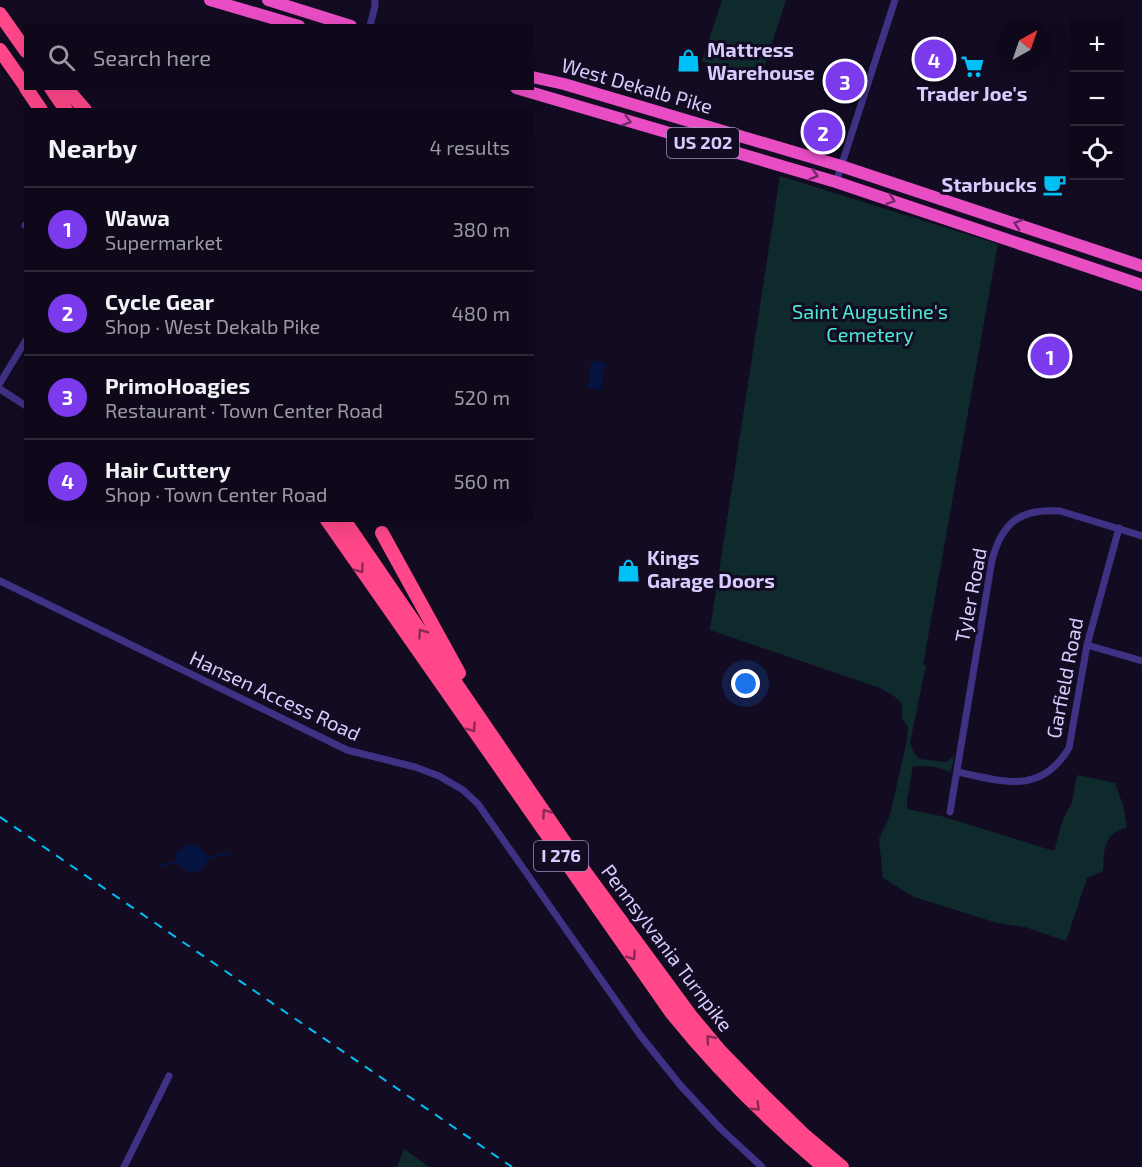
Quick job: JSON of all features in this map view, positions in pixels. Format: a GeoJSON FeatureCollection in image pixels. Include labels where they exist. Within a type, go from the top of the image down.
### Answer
{"type":"FeatureCollection","features":[{"type":"Feature","properties":{"kind":"highway"},"geometry":{"type":"LineString","coordinates":[[210,0],[293,24]]}},
{"type":"Feature","properties":{"kind":"highway"},"geometry":{"type":"LineString","coordinates":[[268,0],[345,24]]}},
{"type":"Feature","properties":{"kind":"highway"},"geometry":{"type":"LineString","coordinates":[[0,12],[24,39]]}},
{"type":"Feature","properties":{"kind":"highway"},"geometry":{"type":"LineString","coordinates":[[0,12],[24,48]]}},
{"type":"Feature","properties":{"kind":"highway"},"geometry":{"type":"LineString","coordinates":[[0,50],[24,85]]}},
{"type":"Feature","properties":{"kind":"highway","name":"West Dekalb Pike"},"geometry":{"type":"LineString","coordinates":[[534,77],[841,166],[1142,266]]}},
{"type":"Feature","properties":{"kind":"highway"},"geometry":{"type":"LineString","coordinates":[[27,90],[40,108]]}},
{"type":"Feature","properties":{"kind":"highway"},"geometry":{"type":"LineString","coordinates":[[52,90],[65,108]]}},
{"type":"Feature","properties":{"kind":"highway"},"geometry":{"type":"LineString","coordinates":[[68,90],[83,108]]}},
{"type":"Feature","properties":{"kind":"highway","name":"West Dekalb Pike"},"geometry":{"type":"LineString","coordinates":[[523,90],[836,182],[1142,285]]}},
{"type":"Feature","properties":{"kind":"highway"},"geometry":{"type":"LineString","coordinates":[[1022,243],[1063,244],[1073,242]]}},
{"type":"Feature","properties":{"kind":"highway"},"geometry":{"type":"LineString","coordinates":[[1059,257],[1073,252],[1125,261]]}},
{"type":"Feature","properties":{"kind":"highway","name":"Pennsylvania Turnpike"},"geometry":{"type":"LineString","coordinates":[[328,522],[671,1012],[725,1075],[767,1118],[825,1167]]}},
{"type":"Feature","properties":{"kind":"highway","name":"Pennsylvania Turnpike"},"geometry":{"type":"LineString","coordinates":[[345,522],[587,875],[690,1015],[720,1051],[762,1094],[803,1134],[842,1167]]}},
{"type":"Feature","properties":{"kind":"highway"},"geometry":{"type":"LineString","coordinates":[[382,533],[491,733]]}},
{"type":"Feature","properties":{"kind":"street"},"geometry":{"type":"LineString","coordinates":[[264,15],[268,0]]}},
{"type":"Feature","properties":{"kind":"street"},"geometry":{"type":"LineString","coordinates":[[370,24],[375,0]]}},
{"type":"Feature","properties":{"kind":"street"},"geometry":{"type":"LineString","coordinates":[[836,182],[895,0]]}},
{"type":"Feature","properties":{"kind":"street"},"geometry":{"type":"LineString","coordinates":[[0,383],[24,343]]}},
{"type":"Feature","properties":{"kind":"street"},"geometry":{"type":"LineString","coordinates":[[0,389],[24,405]]}},
{"type":"Feature","properties":{"kind":"street","name":"Tyler Road"},"geometry":{"type":"LineString","coordinates":[[950,812],[992,560],[1001,534],[1021,516],[1035,511],[1048,510],[1060,511],[1142,536]]}},
{"type":"Feature","properties":{"kind":"street","name":"Garfield Road"},"geometry":{"type":"LineString","coordinates":[[957,772],[1015,782],[1029,781],[1053,770],[1069,748],[1087,645],[1119,528]]}},
{"type":"Feature","properties":{"kind":"street","name":"Hansen Access Road"},"geometry":{"type":"LineString","coordinates":[[0,581],[347,750],[415,767],[439,776],[463,790],[478,804],[640,1035],[681,1086],[720,1128],[762,1167]]}},
{"type":"Feature","properties":{"kind":"street"},"geometry":{"type":"LineString","coordinates":[[1087,645],[1142,661]]}},
{"type":"Feature","properties":{"kind":"street"},"geometry":{"type":"LineString","coordinates":[[124,1167],[168,1076]]}},
{"type":"Feature","properties":{"kind":"green space"},"geometry":{"type":"Polygon","coordinates":[[[722,0],[786,0],[760,80],[702,61],[722,0]]]}},
{"type":"Feature","properties":{"kind":"green space","name":"Saint Augustine's Cemetery"},"geometry":{"type":"Polygon","coordinates":[[[780,176],[998,244],[923,665],[926,665],[910,743],[914,753],[920,759],[946,762],[954,756],[951,772],[931,766],[913,766],[907,809],[941,816],[1054,851],[1063,819],[1072,802],[1077,775],[1115,783],[1123,805],[1127,827],[1113,834],[1106,843],[1103,871],[1087,878],[1066,941],[1025,927],[997,923],[914,897],[883,878],[879,839],[890,815],[907,740],[908,727],[902,718],[902,704],[880,688],[710,630],[780,176]]]}},
{"type":"Feature","properties":{"kind":"green space"},"geometry":{"type":"Polygon","coordinates":[[[404,1149],[429,1167],[397,1167],[404,1149]]]}},
{"type":"Feature","properties":{"kind":"shaded area"},"geometry":{"type":"Polygon","coordinates":[[[591,361],[605,363],[601,390],[588,388],[591,361]]]}},
{"type":"Feature","properties":{"kind":"shaded area"},"geometry":{"type":"Polygon","coordinates":[[[186,845],[198,846],[206,854],[207,863],[201,870],[190,873],[177,863],[176,852],[186,845]]]}},
{"type":"Feature","properties":{"kind":"waterway"},"geometry":{"type":"LineString","coordinates":[[204,858],[231,853]]}},
{"type":"Feature","properties":{"kind":"waterway"},"geometry":{"type":"LineString","coordinates":[[160,865],[178,862]]}},
{"type":"Feature","properties":{"kind":"railway"},"geometry":{"type":"LineString","coordinates":[[0,817],[512,1167]]}},
{"type":"Feature","properties":{"kind":"place","name":"Hair Cuttery"},"geometry":{"type":"Point","coordinates":[934,59]}},
{"type":"Feature","properties":{"kind":"place","name":"Mattress Warehouse"},"geometry":{"type":"Point","coordinates":[689,61]}},
{"type":"Feature","properties":{"kind":"place","name":"Trader Joe's"},"geometry":{"type":"Point","coordinates":[972,67]}},
{"type":"Feature","properties":{"kind":"place","name":"PrimoHoagies"},"geometry":{"type":"Point","coordinates":[845,81]}},
{"type":"Feature","properties":{"kind":"place","name":"Cycle Gear"},"geometry":{"type":"Point","coordinates":[823,132]}},
{"type":"Feature","properties":{"kind":"place","name":"Starbucks"},"geometry":{"type":"Point","coordinates":[1055,185]}},
{"type":"Feature","properties":{"kind":"place","name":"Wawa"},"geometry":{"type":"Point","coordinates":[1050,356]}},
{"type":"Feature","properties":{"kind":"place","name":"Kings Garage Doors"},"geometry":{"type":"Point","coordinates":[629,570]}}]}
